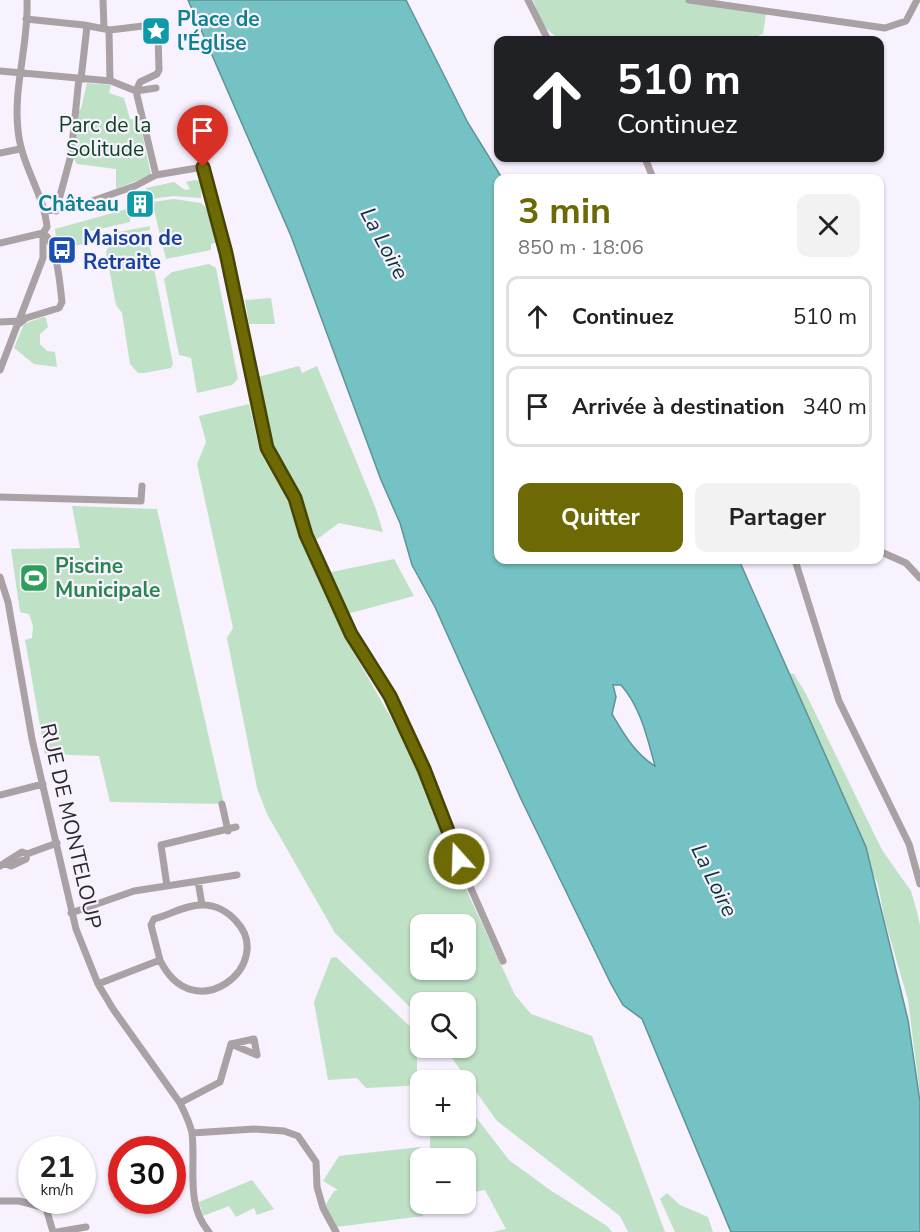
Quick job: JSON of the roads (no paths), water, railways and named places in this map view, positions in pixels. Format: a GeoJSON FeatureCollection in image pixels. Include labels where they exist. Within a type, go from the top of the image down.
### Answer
{"type":"FeatureCollection","features":[{"type":"Feature","properties":{"kind":"street"},"geometry":{"type":"LineString","coordinates":[[0,370],[43,258],[43,233],[47,227],[46,211],[20,149],[17,126],[27,0]]}},
{"type":"Feature","properties":{"kind":"street"},"geometry":{"type":"LineString","coordinates":[[102,0],[108,29],[110,81]]}},
{"type":"Feature","properties":{"kind":"street"},"geometry":{"type":"LineString","coordinates":[[528,0],[546,36]]}},
{"type":"Feature","properties":{"kind":"street"},"geometry":{"type":"LineString","coordinates":[[689,0],[885,28],[906,21],[917,0]]}},
{"type":"Feature","properties":{"kind":"street"},"geometry":{"type":"LineString","coordinates":[[26,20],[108,29],[143,26],[156,31],[158,35],[158,72],[140,82],[136,91],[156,175]]}},
{"type":"Feature","properties":{"kind":"street"},"geometry":{"type":"LineString","coordinates":[[56,211],[71,155],[87,26]]}},
{"type":"Feature","properties":{"kind":"street"},"geometry":{"type":"LineString","coordinates":[[0,71],[110,81],[136,91],[156,88]]}},
{"type":"Feature","properties":{"kind":"street"},"geometry":{"type":"LineString","coordinates":[[0,153],[20,149]]}},
{"type":"Feature","properties":{"kind":"street"},"geometry":{"type":"LineString","coordinates":[[46,211],[56,211],[91,201],[135,186],[156,175],[203,167],[226,253],[267,448],[295,498],[306,535],[351,634],[390,696],[424,769],[465,875],[503,961]]}},
{"type":"Feature","properties":{"kind":"street"},"geometry":{"type":"LineString","coordinates":[[0,243],[43,233]]}},
{"type":"Feature","properties":{"kind":"street"},"geometry":{"type":"LineString","coordinates":[[0,322],[19,322],[59,308],[62,302],[53,248],[50,239],[43,233]]}},
{"type":"Feature","properties":{"kind":"street"},"geometry":{"type":"LineString","coordinates":[[24,308],[27,313],[34,315]]}},
{"type":"Feature","properties":{"kind":"street"},"geometry":{"type":"LineString","coordinates":[[0,497],[141,501],[142,486]]}},
{"type":"Feature","properties":{"kind":"street"},"geometry":{"type":"LineString","coordinates":[[884,553],[906,563],[920,578]]}},
{"type":"Feature","properties":{"kind":"street"},"geometry":{"type":"LineString","coordinates":[[796,564],[839,701],[909,844],[920,884]]}},
{"type":"Feature","properties":{"kind":"street","name":"RUE DE MONTELOUP"},"geometry":{"type":"LineString","coordinates":[[0,577],[8,602],[23,692],[71,913],[98,984],[180,1103],[192,1133],[194,1202],[198,1217],[209,1232]]}},
{"type":"Feature","properties":{"kind":"street"},"geometry":{"type":"LineString","coordinates":[[0,795],[43,784]]}},
{"type":"Feature","properties":{"kind":"street"},"geometry":{"type":"LineString","coordinates":[[222,804],[228,831]]}},
{"type":"Feature","properties":{"kind":"street"},"geometry":{"type":"LineString","coordinates":[[167,886],[161,845],[228,831],[236,827]]}},
{"type":"Feature","properties":{"kind":"street"},"geometry":{"type":"LineString","coordinates":[[2,864],[10,866],[26,859],[27,854],[57,843]]}},
{"type":"Feature","properties":{"kind":"street"},"geometry":{"type":"LineString","coordinates":[[71,913],[134,891],[237,875]]}},
{"type":"Feature","properties":{"kind":"street"},"geometry":{"type":"LineString","coordinates":[[198,881],[202,904]]}},
{"type":"Feature","properties":{"kind":"street"},"geometry":{"type":"LineString","coordinates":[[202,904],[230,914],[244,933],[246,952],[239,972],[220,988],[195,991],[181,986],[160,960],[151,926],[154,919],[202,904]]}},
{"type":"Feature","properties":{"kind":"street"},"geometry":{"type":"LineString","coordinates":[[98,984],[160,960]]}},
{"type":"Feature","properties":{"kind":"street"},"geometry":{"type":"LineString","coordinates":[[180,1103],[220,1082],[231,1044]]}},
{"type":"Feature","properties":{"kind":"street"},"geometry":{"type":"LineString","coordinates":[[192,1133],[254,1130],[284,1131],[298,1136],[316,1162],[317,1187],[323,1208],[336,1232]]}},
{"type":"Feature","properties":{"kind":"street"},"geometry":{"type":"LineString","coordinates":[[0,1201],[18,1201]]}},
{"type":"Feature","properties":{"kind":"street"},"geometry":{"type":"LineString","coordinates":[[48,1214],[55,1232],[86,1227]]}},
{"type":"Feature","properties":{"kind":"water","name":"La Loire"},"geometry":{"type":"Polygon","coordinates":[[[188,0],[406,0],[468,123],[500,174],[494,174],[494,564],[741,564],[866,847],[908,1020],[920,1102],[920,1232],[731,1232],[642,1019],[623,1005],[611,984],[521,799],[435,607],[412,565],[400,523],[381,480],[291,236],[188,0]],[[613,685],[616,697],[612,714],[636,750],[655,766],[646,734],[628,694],[621,685],[613,685]]]}},
{"type":"Feature","properties":{"kind":"place","name":"Place de l'Église"},"geometry":{"type":"Point","coordinates":[156,31]}},
{"type":"Feature","properties":{"kind":"place","name":"Château"},"geometry":{"type":"Point","coordinates":[140,204]}},
{"type":"Feature","properties":{"kind":"place","name":"Maison de Retraite"},"geometry":{"type":"Point","coordinates":[62,250]}},
{"type":"Feature","properties":{"kind":"place","name":"Piscine Municipale"},"geometry":{"type":"Point","coordinates":[34,578]}},
{"type":"Feature","properties":{"kind":"park label","name":"Parc de la Solitude"},"geometry":{"type":"Point","coordinates":[105,137]}}]}
